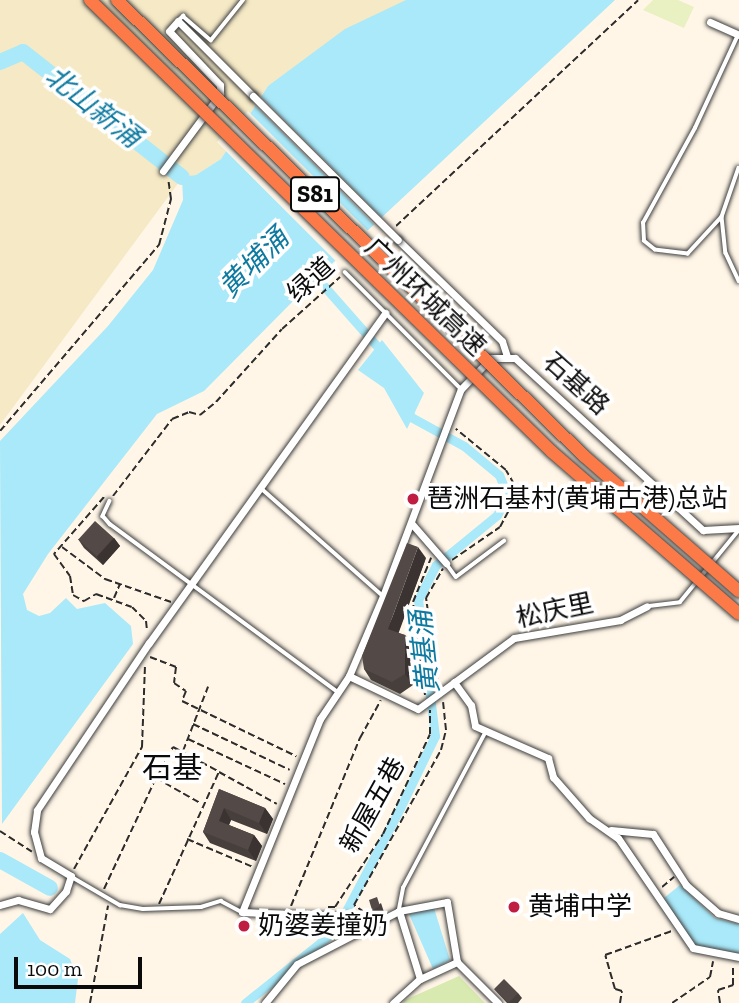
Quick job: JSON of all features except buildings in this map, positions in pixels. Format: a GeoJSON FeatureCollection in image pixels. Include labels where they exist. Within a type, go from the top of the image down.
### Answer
{"type":"FeatureCollection","features":[{"type":"Feature","properties":{"kind":"highway","name":"广州环城高速"},"geometry":{"type":"LineString","coordinates":[[90,0],[552,452],[739,614]]}},
{"type":"Feature","properties":{"kind":"highway","name":"广州环城高速"},"geometry":{"type":"LineString","coordinates":[[117,0],[573,446],[739,591]]}},
{"type":"Feature","properties":{"kind":"street"},"geometry":{"type":"LineString","coordinates":[[164,170],[219,94],[220,85],[169,31],[178,22],[502,341],[507,356]]}},
{"type":"Feature","properties":{"kind":"street"},"geometry":{"type":"LineString","coordinates":[[710,22],[738,35]]}},
{"type":"Feature","properties":{"kind":"street"},"geometry":{"type":"LineString","coordinates":[[0,905],[18,900],[50,909],[66,891],[71,876],[41,858],[34,832],[37,810],[149,643],[193,586],[385,313]]}},
{"type":"Feature","properties":{"kind":"street","name":"石基路"},"geometry":{"type":"LineString","coordinates":[[242,912],[303,760],[335,691],[349,676],[383,596],[461,389],[491,358],[507,356],[536,374],[704,530],[739,529]]}},
{"type":"Feature","properties":{"kind":"street"},"geometry":{"type":"LineString","coordinates":[[412,524],[446,564]]}},
{"type":"Feature","properties":{"kind":"street","name":"松庆里"},"geometry":{"type":"LineString","coordinates":[[428,701],[514,638],[620,620],[647,606]]}},
{"type":"Feature","properties":{"kind":"street"},"geometry":{"type":"LineString","coordinates":[[349,676],[418,709],[428,701]]}},
{"type":"Feature","properties":{"kind":"street"},"geometry":{"type":"LineString","coordinates":[[454,682],[471,705],[475,726],[548,758],[553,777],[589,818],[611,830],[653,834],[677,874],[718,912],[739,919]]}},
{"type":"Feature","properties":{"kind":"street"},"geometry":{"type":"LineString","coordinates":[[611,830],[693,948],[714,956],[736,957]]}},
{"type":"Feature","properties":{"kind":"street"},"geometry":{"type":"LineString","coordinates":[[265,1003],[298,964],[399,911],[447,902],[457,962],[498,1003]]}},
{"type":"Feature","properties":{"kind":"street"},"geometry":{"type":"LineString","coordinates":[[399,911],[420,979]]}},
{"type":"Feature","properties":{"kind":"street"},"geometry":{"type":"LineString","coordinates":[[242,912],[354,917],[374,925]]}},
{"type":"Feature","properties":{"kind":"street"},"geometry":{"type":"LineString","coordinates":[[393,1003],[420,979],[457,962]]}},
{"type":"Feature","properties":{"kind":"lane"},"geometry":{"type":"LineString","coordinates":[[178,22],[183,16],[211,40],[243,0]]}},
{"type":"Feature","properties":{"kind":"lane"},"geometry":{"type":"LineString","coordinates":[[738,35],[695,128],[643,223],[644,241],[655,250],[688,254],[722,217],[739,168]]}},
{"type":"Feature","properties":{"kind":"lane"},"geometry":{"type":"LineString","coordinates":[[722,217],[726,253],[739,281]]}},
{"type":"Feature","properties":{"kind":"lane"},"geometry":{"type":"LineString","coordinates":[[345,272],[461,389]]}},
{"type":"Feature","properties":{"kind":"lane"},"geometry":{"type":"LineString","coordinates":[[426,481],[434,484]]}},
{"type":"Feature","properties":{"kind":"lane"},"geometry":{"type":"LineString","coordinates":[[261,488],[383,596]]}},
{"type":"Feature","properties":{"kind":"lane"},"geometry":{"type":"LineString","coordinates":[[110,500],[103,516],[110,524],[335,691]]}},
{"type":"Feature","properties":{"kind":"lane"},"geometry":{"type":"LineString","coordinates":[[647,606],[680,602],[739,529]]}},
{"type":"Feature","properties":{"kind":"lane"},"geometry":{"type":"LineString","coordinates":[[446,564],[456,577],[504,541]]}},
{"type":"Feature","properties":{"kind":"lane"},"geometry":{"type":"LineString","coordinates":[[399,911],[403,888],[485,731]]}},
{"type":"Feature","properties":{"kind":"lane"},"geometry":{"type":"LineString","coordinates":[[71,876],[110,898],[143,909],[158,906],[201,906],[222,901],[242,912]]}},
{"type":"Feature","properties":{"kind":"path"},"geometry":{"type":"LineString","coordinates":[[392,230],[638,0]]}},
{"type":"Feature","properties":{"kind":"path"},"geometry":{"type":"LineString","coordinates":[[0,431],[159,245],[171,199],[170,181],[164,170]]}},
{"type":"Feature","properties":{"kind":"path","name":"绿道"},"geometry":{"type":"LineString","coordinates":[[110,500],[172,419],[189,412],[200,415],[216,402],[345,272]]}},
{"type":"Feature","properties":{"kind":"path"},"geometry":{"type":"LineString","coordinates":[[374,925],[354,905],[441,750],[446,730],[426,598],[446,564],[500,527],[514,499],[514,484],[506,470],[448,427]]}},
{"type":"Feature","properties":{"kind":"path"},"geometry":{"type":"LineString","coordinates":[[110,500],[101,495],[54,554],[71,576],[73,594],[84,601],[96,594],[132,607],[146,621],[149,643]]}},
{"type":"Feature","properties":{"kind":"path"},"geometry":{"type":"LineString","coordinates":[[61,546],[85,568],[178,605]]}},
{"type":"Feature","properties":{"kind":"path","name":"新屋五巷"},"geometry":{"type":"LineString","coordinates":[[328,915],[383,834],[430,734],[428,701],[413,602],[437,552]]}},
{"type":"Feature","properties":{"kind":"path"},"geometry":{"type":"LineString","coordinates":[[113,599],[120,584]]}},
{"type":"Feature","properties":{"kind":"path"},"geometry":{"type":"LineString","coordinates":[[71,876],[142,747],[145,655],[176,667],[174,684],[186,691],[182,701],[303,760]]}},
{"type":"Feature","properties":{"kind":"path"},"geometry":{"type":"LineString","coordinates":[[183,752],[208,687]]}},
{"type":"Feature","properties":{"kind":"path"},"geometry":{"type":"LineString","coordinates":[[288,914],[360,738],[385,693]]}},
{"type":"Feature","properties":{"kind":"path"},"geometry":{"type":"LineString","coordinates":[[193,724],[298,774]]}},
{"type":"Feature","properties":{"kind":"path"},"geometry":{"type":"LineString","coordinates":[[188,739],[292,788]]}},
{"type":"Feature","properties":{"kind":"path"},"geometry":{"type":"LineString","coordinates":[[102,893],[173,747],[284,808]]}},
{"type":"Feature","properties":{"kind":"path"},"geometry":{"type":"LineString","coordinates":[[158,906],[201,803],[219,772]]}},
{"type":"Feature","properties":{"kind":"path"},"geometry":{"type":"LineString","coordinates":[[156,778],[201,803]]}},
{"type":"Feature","properties":{"kind":"path"},"geometry":{"type":"LineString","coordinates":[[0,831],[41,858]]}},
{"type":"Feature","properties":{"kind":"path"},"geometry":{"type":"LineString","coordinates":[[186,838],[259,870]]}},
{"type":"Feature","properties":{"kind":"path"},"geometry":{"type":"LineString","coordinates":[[654,893],[677,874]]}},
{"type":"Feature","properties":{"kind":"path"},"geometry":{"type":"LineString","coordinates":[[90,1003],[110,898]]}},
{"type":"Feature","properties":{"kind":"path"},"geometry":{"type":"LineString","coordinates":[[620,1003],[622,991],[615,989],[606,955],[680,928]]}},
{"type":"Feature","properties":{"kind":"path"},"geometry":{"type":"LineString","coordinates":[[673,1003],[710,977],[714,956]]}},
{"type":"Feature","properties":{"kind":"path"},"geometry":{"type":"LineString","coordinates":[[720,1003],[718,990],[733,985],[736,957]]}},
{"type":"Feature","properties":{"kind":"shaded area"},"geometry":{"type":"Polygon","coordinates":[[[0,0],[412,0],[268,86],[221,159],[196,175],[182,178],[0,425],[0,0]]]}},
{"type":"Feature","properties":{"kind":"green space"},"geometry":{"type":"Polygon","coordinates":[[[653,0],[678,0],[694,7],[684,28],[643,10],[653,0]]]}},
{"type":"Feature","properties":{"kind":"green space"},"geometry":{"type":"Polygon","coordinates":[[[459,976],[485,1003],[403,1003],[405,1000],[459,976]]]}},
{"type":"Feature","properties":{"kind":"water","name":"黄埔涌"},"geometry":{"type":"Polygon","coordinates":[[[406,0],[615,0],[321,274],[325,283],[319,289],[310,284],[204,391],[157,414],[48,554],[23,594],[27,610],[39,616],[50,613],[66,598],[77,609],[105,603],[131,626],[133,644],[2,824],[0,441],[108,326],[153,270],[183,200],[182,177],[196,175],[221,159],[268,86],[345,29],[406,0]]]}},
{"type":"Feature","properties":{"kind":"water"},"geometry":{"type":"Polygon","coordinates":[[[382,340],[424,393],[407,429],[384,388],[358,370],[382,340]]]}},
{"type":"Feature","properties":{"kind":"water"},"geometry":{"type":"Polygon","coordinates":[[[680,885],[715,918],[739,924],[739,954],[694,947],[664,898],[680,885]]]}},
{"type":"Feature","properties":{"kind":"water"},"geometry":{"type":"Polygon","coordinates":[[[434,908],[450,960],[433,969],[409,914],[434,908]]]}},
{"type":"Feature","properties":{"kind":"water"},"geometry":{"type":"Polygon","coordinates":[[[23,913],[40,940],[70,959],[78,979],[75,1003],[0,1003],[0,934],[23,913]]]}},
{"type":"Feature","properties":{"kind":"pier"},"geometry":{"type":"Polygon","coordinates":[[[258,94],[384,220],[377,227],[251,101],[258,94]]]}},
{"type":"Feature","properties":{"kind":"pier"},"geometry":{"type":"Polygon","coordinates":[[[248,111],[370,233],[339,264],[217,142],[248,111]]]}},
{"type":"Feature","properties":{"kind":"waterway","name":"北山新涌"},"geometry":{"type":"LineString","coordinates":[[0,62],[23,52],[182,177]]}},
{"type":"Feature","properties":{"kind":"waterway","name":"黄基涌"},"geometry":{"type":"LineString","coordinates":[[316,277],[383,353]]}},
{"type":"Feature","properties":{"kind":"waterway","name":"黄基涌"},"geometry":{"type":"LineString","coordinates":[[245,1003],[336,930],[400,808],[435,736],[418,600],[436,565],[497,515],[503,504],[506,492],[499,475],[464,446],[411,417],[408,410]]}},
{"type":"Feature","properties":{"kind":"waterway"},"geometry":{"type":"LineString","coordinates":[[0,860],[50,888]]}},
{"type":"Feature","properties":{"kind":"place","name":"琶洲石基村(黄埔古港)总站"},"geometry":{"type":"Point","coordinates":[413,499]}},
{"type":"Feature","properties":{"kind":"place","name":"黄埔中学"},"geometry":{"type":"Point","coordinates":[514,907]}},
{"type":"Feature","properties":{"kind":"place","name":"奶婆姜撞奶"},"geometry":{"type":"Point","coordinates":[244,926]}},
{"type":"Feature","properties":{"kind":"district","name":"石基"},"geometry":{"type":"Point","coordinates":[172,768]}}]}
